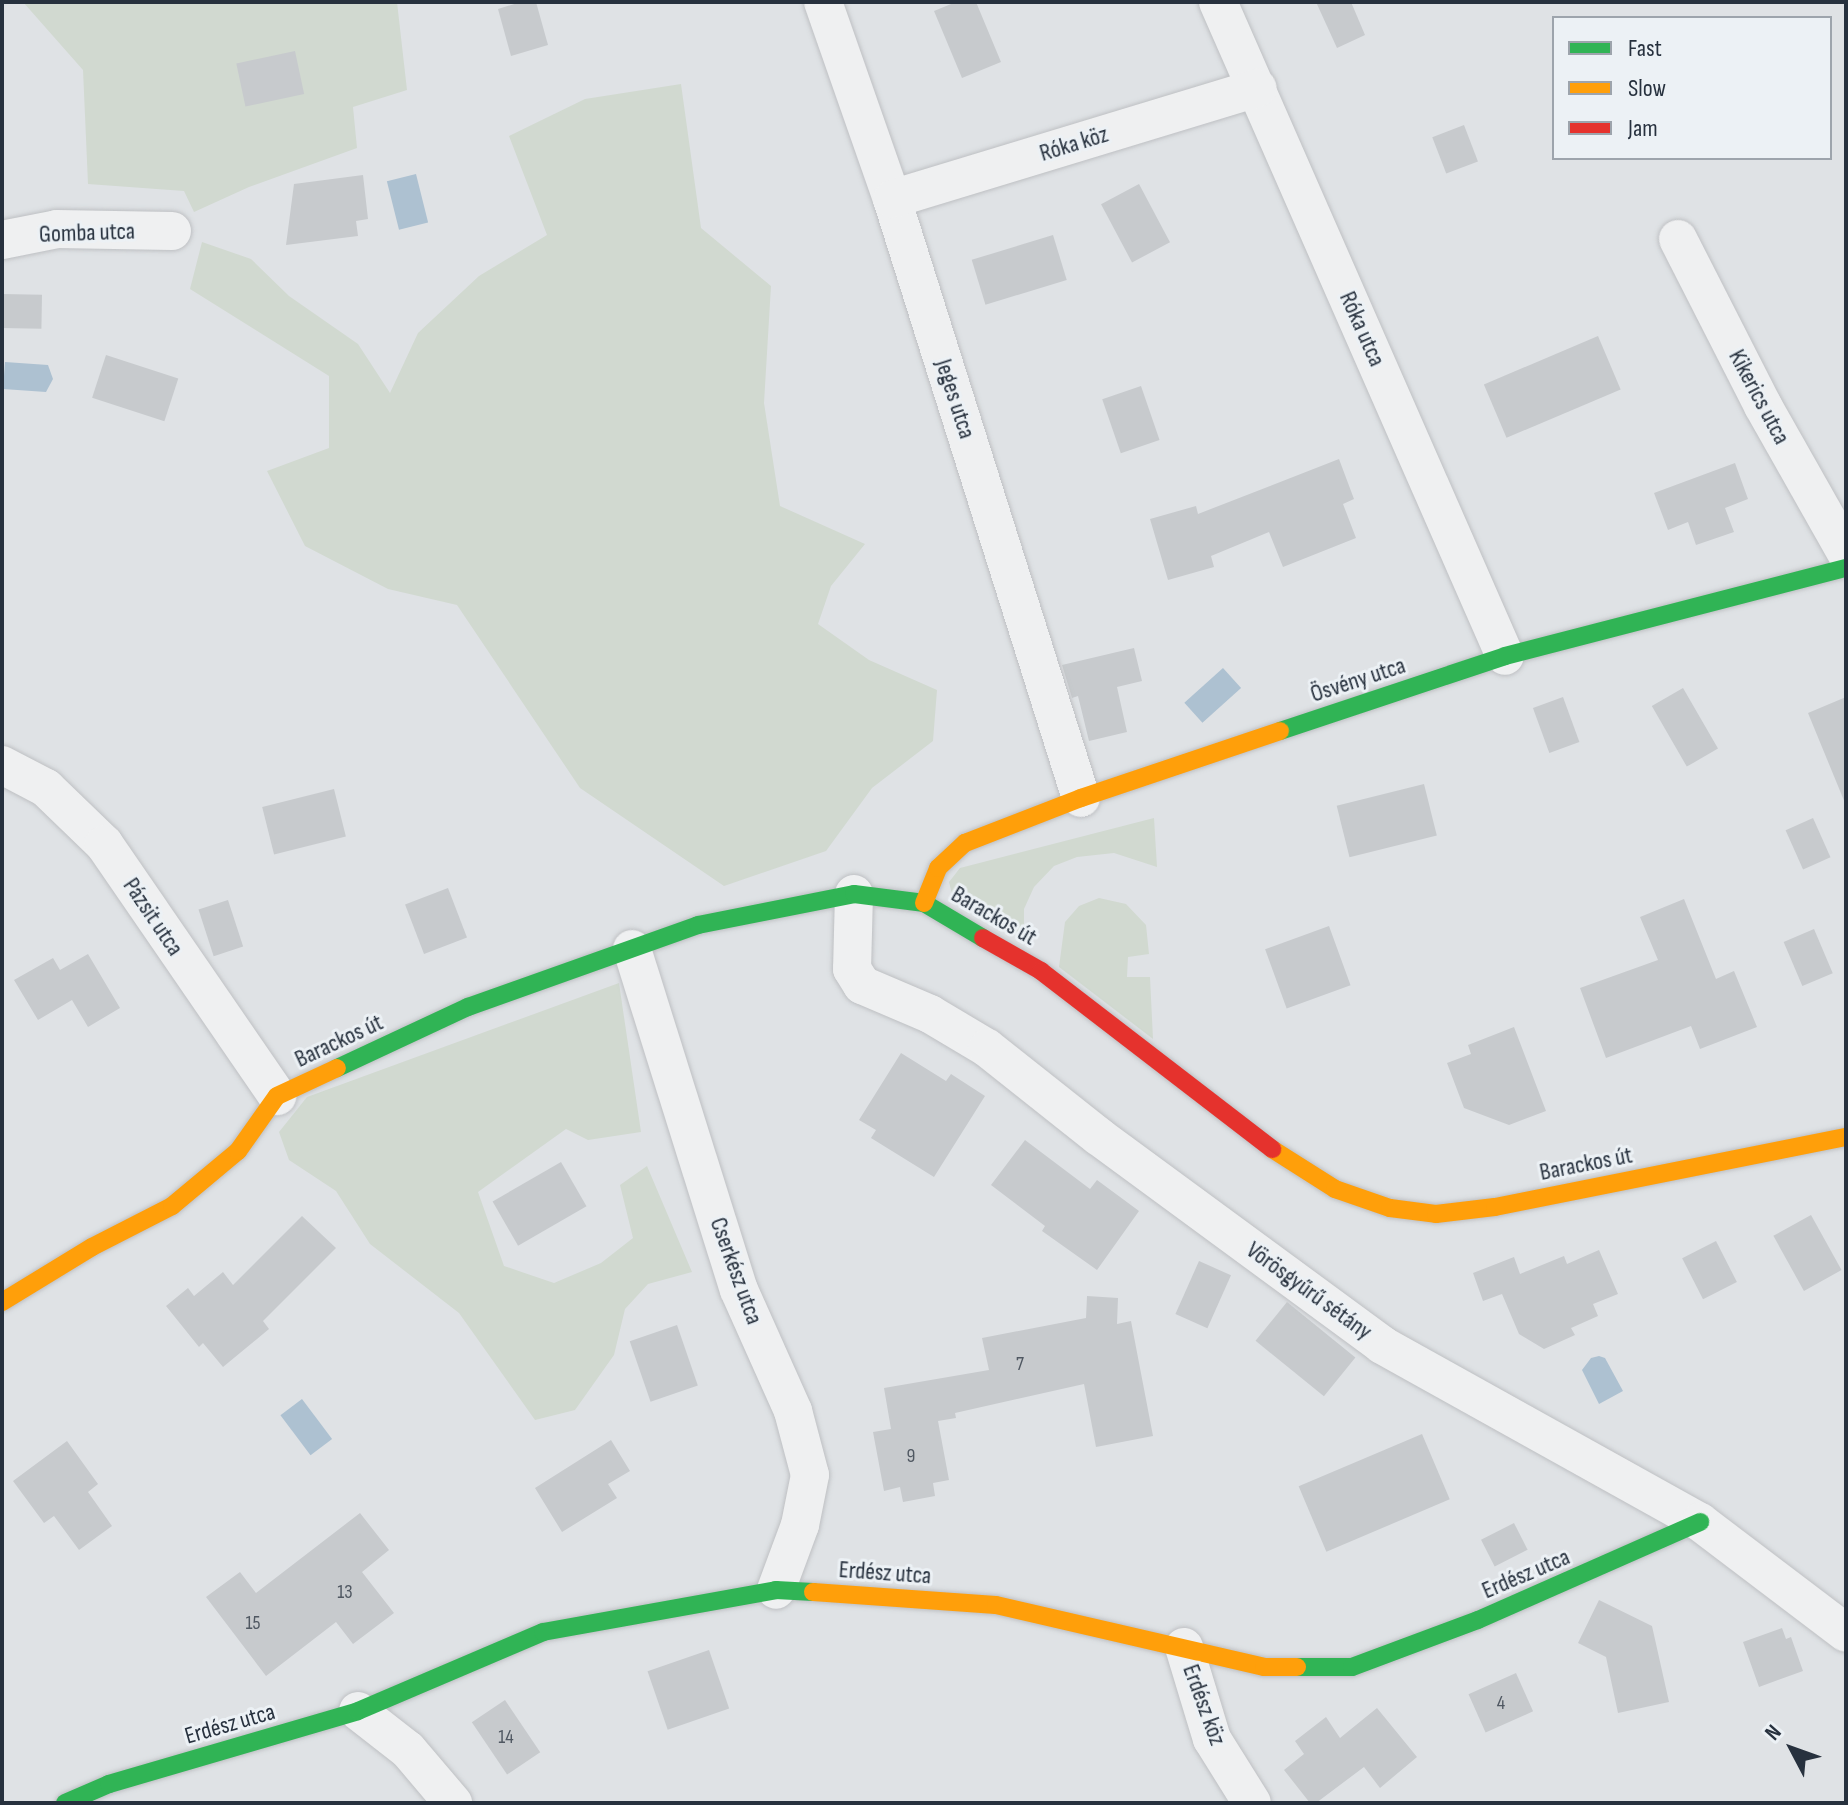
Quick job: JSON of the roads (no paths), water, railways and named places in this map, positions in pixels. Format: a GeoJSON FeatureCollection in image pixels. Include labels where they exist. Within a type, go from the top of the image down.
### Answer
{"type":"FeatureCollection","features":[{"type":"Feature","properties":{"kind":"street","name":"Jeges utca"},"geometry":{"type":"LineString","coordinates":[[823,2],[892,199],[1081,798]]}},
{"type":"Feature","properties":{"kind":"street","name":"Róka utca"},"geometry":{"type":"LineString","coordinates":[[1218,2],[1505,656]]}},
{"type":"Feature","properties":{"kind":"street","name":"Róka köz"},"geometry":{"type":"LineString","coordinates":[[892,199],[1257,88]]}},
{"type":"Feature","properties":{"kind":"street","name":"Gomba utca"},"geometry":{"type":"LineString","coordinates":[[2,240],[57,229],[172,231]]}},
{"type":"Feature","properties":{"kind":"street","name":"Kikerics utca"},"geometry":{"type":"LineString","coordinates":[[1678,239],[1763,406],[1846,553]]}},
{"type":"Feature","properties":{"kind":"street","name":"Ösvény utca"},"geometry":{"type":"LineString","coordinates":[[924,903],[938,868],[965,843],[1081,798],[1505,656],[1846,568]]}},
{"type":"Feature","properties":{"kind":"street","name":"Pázsit utca"},"geometry":{"type":"LineString","coordinates":[[2,765],[46,788],[104,844],[277,1096]]}},
{"type":"Feature","properties":{"kind":"street","name":"Barackos út"},"geometry":{"type":"LineString","coordinates":[[2,1302],[92,1247],[172,1206],[238,1151],[277,1096],[468,1007],[698,925],[854,894],[924,903],[1041,971],[1278,1154],[1335,1189],[1390,1208],[1436,1214],[1495,1207],[1846,1137]]}},
{"type":"Feature","properties":{"kind":"street","name":"Vörösgyűrű sétány"},"geometry":{"type":"LineString","coordinates":[[854,894],[852,969],[862,985],[930,1014],[987,1048],[1098,1136],[1382,1345],[1700,1522],[1846,1633]]}},
{"type":"Feature","properties":{"kind":"street","name":"Cserkész utca"},"geometry":{"type":"LineString","coordinates":[[632,949],[739,1290],[793,1411],[810,1475],[800,1525],[776,1590]]}},
{"type":"Feature","properties":{"kind":"street","name":"Erdész utca"},"geometry":{"type":"LineString","coordinates":[[65,1803],[109,1784],[358,1711],[543,1632],[776,1590],[996,1605],[1264,1667],[1352,1667],[1492,1615],[1700,1522]]}},
{"type":"Feature","properties":{"kind":"street","name":"Erdész köz"},"geometry":{"type":"LineString","coordinates":[[1184,1647],[1212,1739],[1252,1803]]}},
{"type":"Feature","properties":{"kind":"street"},"geometry":{"type":"LineString","coordinates":[[358,1711],[408,1750],[453,1803]]}},
{"type":"Feature","properties":{"kind":"water"},"geometry":{"type":"Polygon","coordinates":[[[416,174],[428,223],[399,230],[387,181],[416,174]]]}},
{"type":"Feature","properties":{"kind":"water"},"geometry":{"type":"Polygon","coordinates":[[[5,362],[48,365],[53,379],[46,392],[3,389],[5,362]]]}},
{"type":"Feature","properties":{"kind":"water"},"geometry":{"type":"Polygon","coordinates":[[[1223,668],[1241,688],[1202,723],[1184,703],[1223,668]]]}},
{"type":"Feature","properties":{"kind":"water"},"geometry":{"type":"Polygon","coordinates":[[[1591,1358],[1605,1358],[1623,1391],[1599,1404],[1582,1370],[1591,1358]]]}},
{"type":"Feature","properties":{"kind":"water"},"geometry":{"type":"Polygon","coordinates":[[[302,1399],[332,1439],[311,1455],[280,1415],[302,1399]]]}}]}
